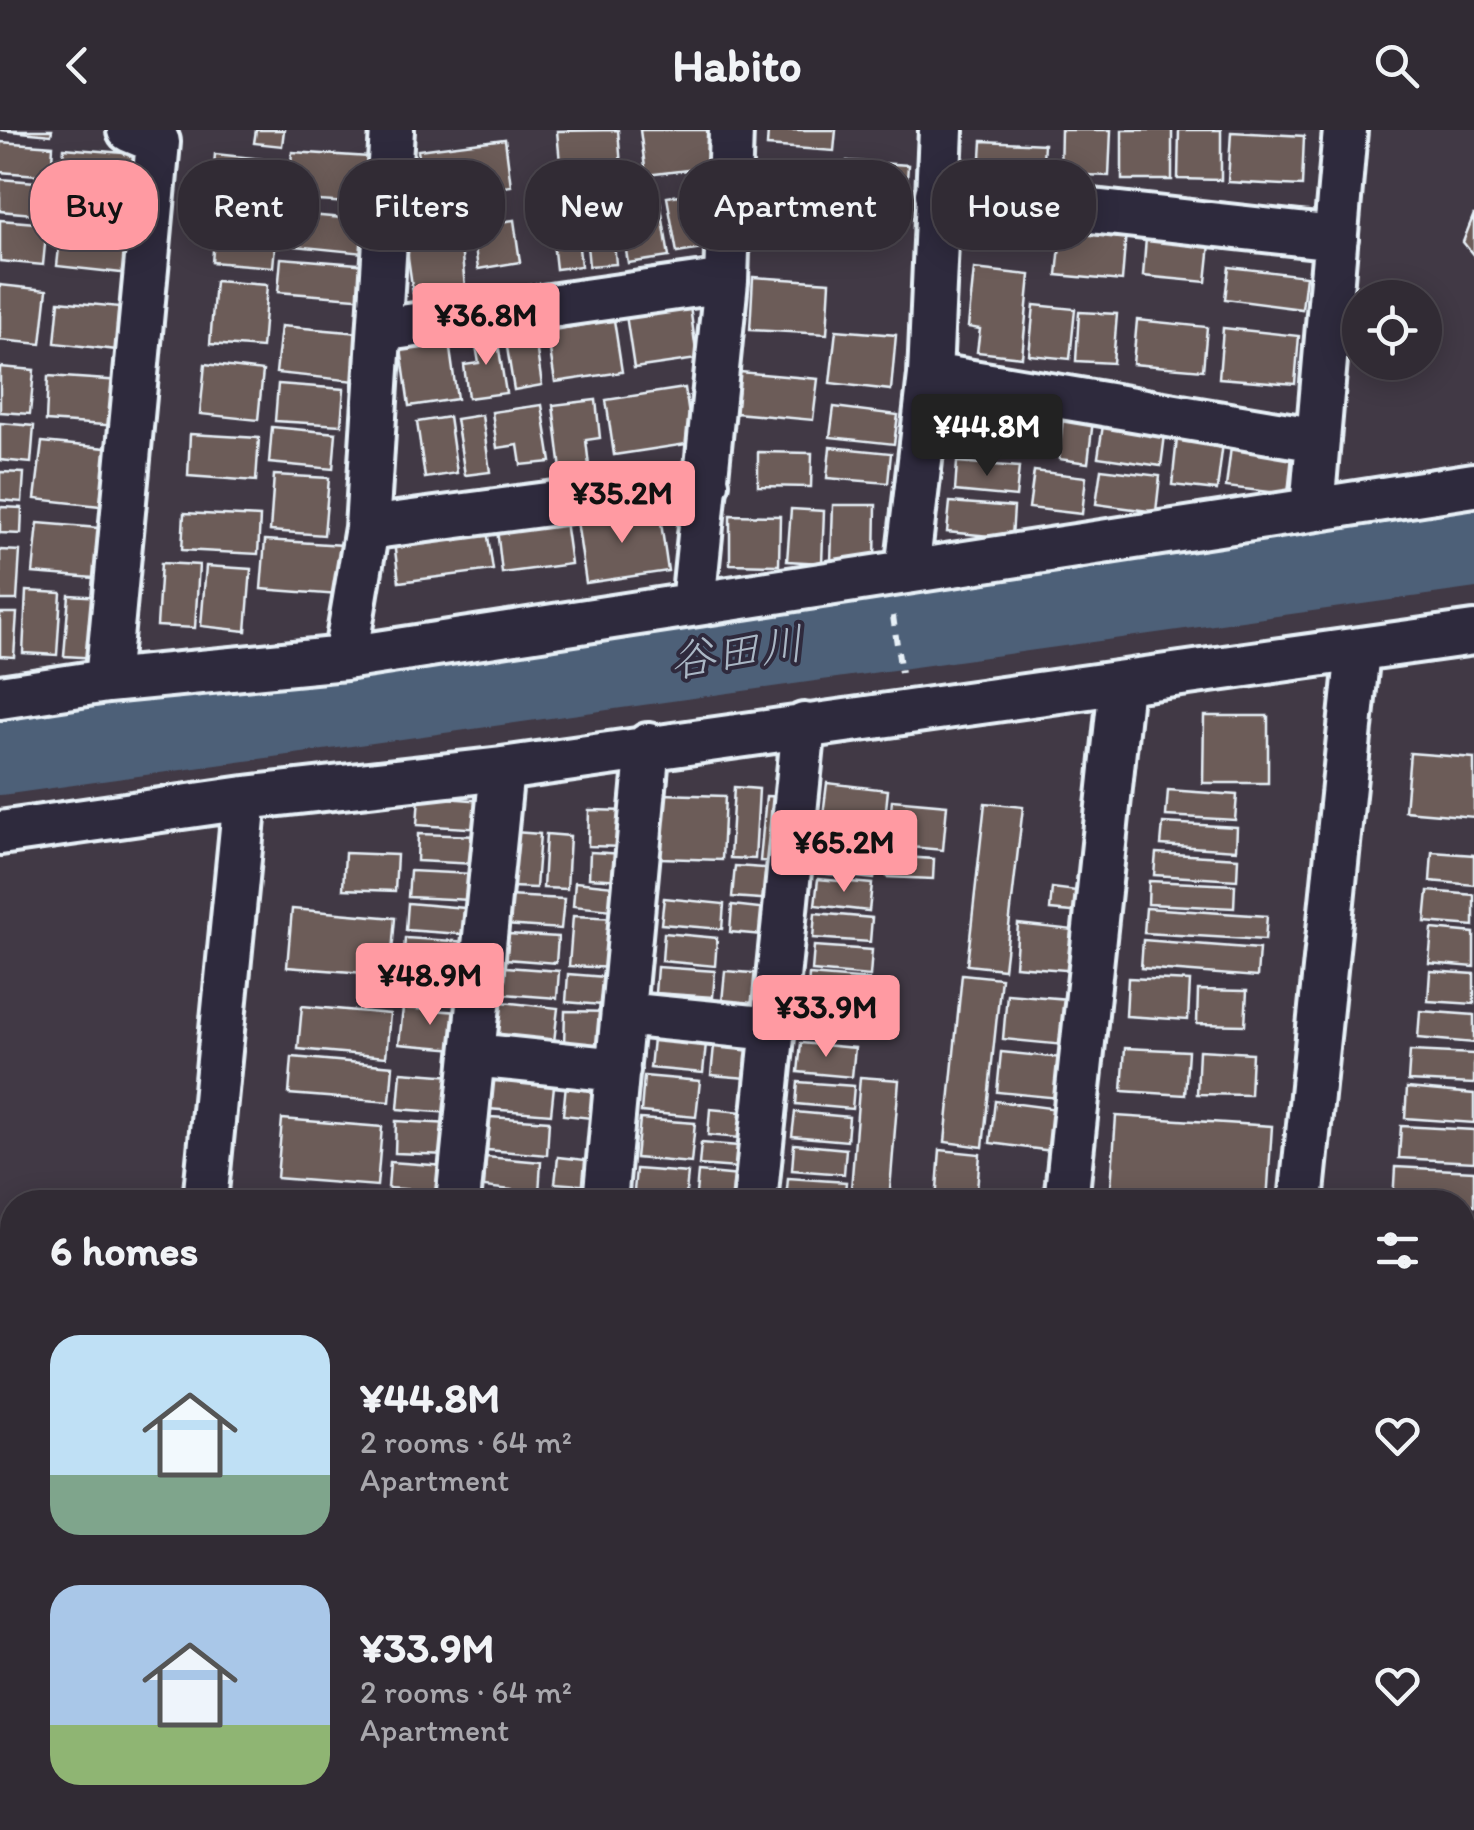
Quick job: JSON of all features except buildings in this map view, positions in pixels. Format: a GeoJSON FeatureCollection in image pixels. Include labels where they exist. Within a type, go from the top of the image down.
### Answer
{"type":"FeatureCollection","features":[{"type":"Feature","properties":{"kind":"street"},"geometry":{"type":"LineString","coordinates":[[107,681],[158,142],[129,130]]}},
{"type":"Feature","properties":{"kind":"street"},"geometry":{"type":"LineString","coordinates":[[344,658],[367,528],[392,130]]}},
{"type":"Feature","properties":{"kind":"street"},"geometry":{"type":"LineString","coordinates":[[693,604],[726,281],[731,130]]}},
{"type":"Feature","properties":{"kind":"street"},"geometry":{"type":"LineString","coordinates":[[939,160],[941,130]]}},
{"type":"Feature","properties":{"kind":"street"},"geometry":{"type":"LineString","coordinates":[[1312,509],[1345,130]]}},
{"type":"Feature","properties":{"kind":"street"},"geometry":{"type":"LineString","coordinates":[[1096,212],[1336,238]]}},
{"type":"Feature","properties":{"kind":"street"},"geometry":{"type":"LineString","coordinates":[[899,584],[930,375],[935,250]]}},
{"type":"Feature","properties":{"kind":"street"},"geometry":{"type":"LineString","coordinates":[[380,330],[726,281]]}},
{"type":"Feature","properties":{"kind":"street"},"geometry":{"type":"LineString","coordinates":[[930,375],[1318,440]]}},
{"type":"Feature","properties":{"kind":"street"},"geometry":{"type":"LineString","coordinates":[[367,528],[707,483]]}},
{"type":"Feature","properties":{"kind":"street"},"geometry":{"type":"LineString","coordinates":[[0,698],[107,681],[344,658],[693,604],[899,584],[1312,509],[1474,484]]}},
{"type":"Feature","properties":{"kind":"street"},"geometry":{"type":"LineString","coordinates":[[0,833],[245,798],[502,769],[1474,633]]}},
{"type":"Feature","properties":{"kind":"street"},"geometry":{"type":"LineString","coordinates":[[1302,1190],[1358,650]]}},
{"type":"Feature","properties":{"kind":"street"},"geometry":{"type":"LineString","coordinates":[[1067,1190],[1121,684]]}},
{"type":"Feature","properties":{"kind":"street"},"geometry":{"type":"LineString","coordinates":[[756,1190],[804,725]]}},
{"type":"Feature","properties":{"kind":"street"},"geometry":{"type":"LineString","coordinates":[[606,1190],[648,746]]}},
{"type":"Feature","properties":{"kind":"street"},"geometry":{"type":"LineString","coordinates":[[459,1190],[502,769]]}},
{"type":"Feature","properties":{"kind":"street"},"geometry":{"type":"LineString","coordinates":[[205,1190],[245,798]]}},
{"type":"Feature","properties":{"kind":"street"},"geometry":{"type":"LineString","coordinates":[[623,1014],[773,1029]]}},
{"type":"Feature","properties":{"kind":"street"},"geometry":{"type":"LineString","coordinates":[[473,1055],[618,1070]]}},
{"type":"Feature","properties":{"kind":"path"},"geometry":{"type":"LineString","coordinates":[[899,584],[901,671]]}},
{"type":"Feature","properties":{"kind":"waterway","name":"谷田川"},"geometry":{"type":"LineString","coordinates":[[0,754],[1474,547]]}}]}
